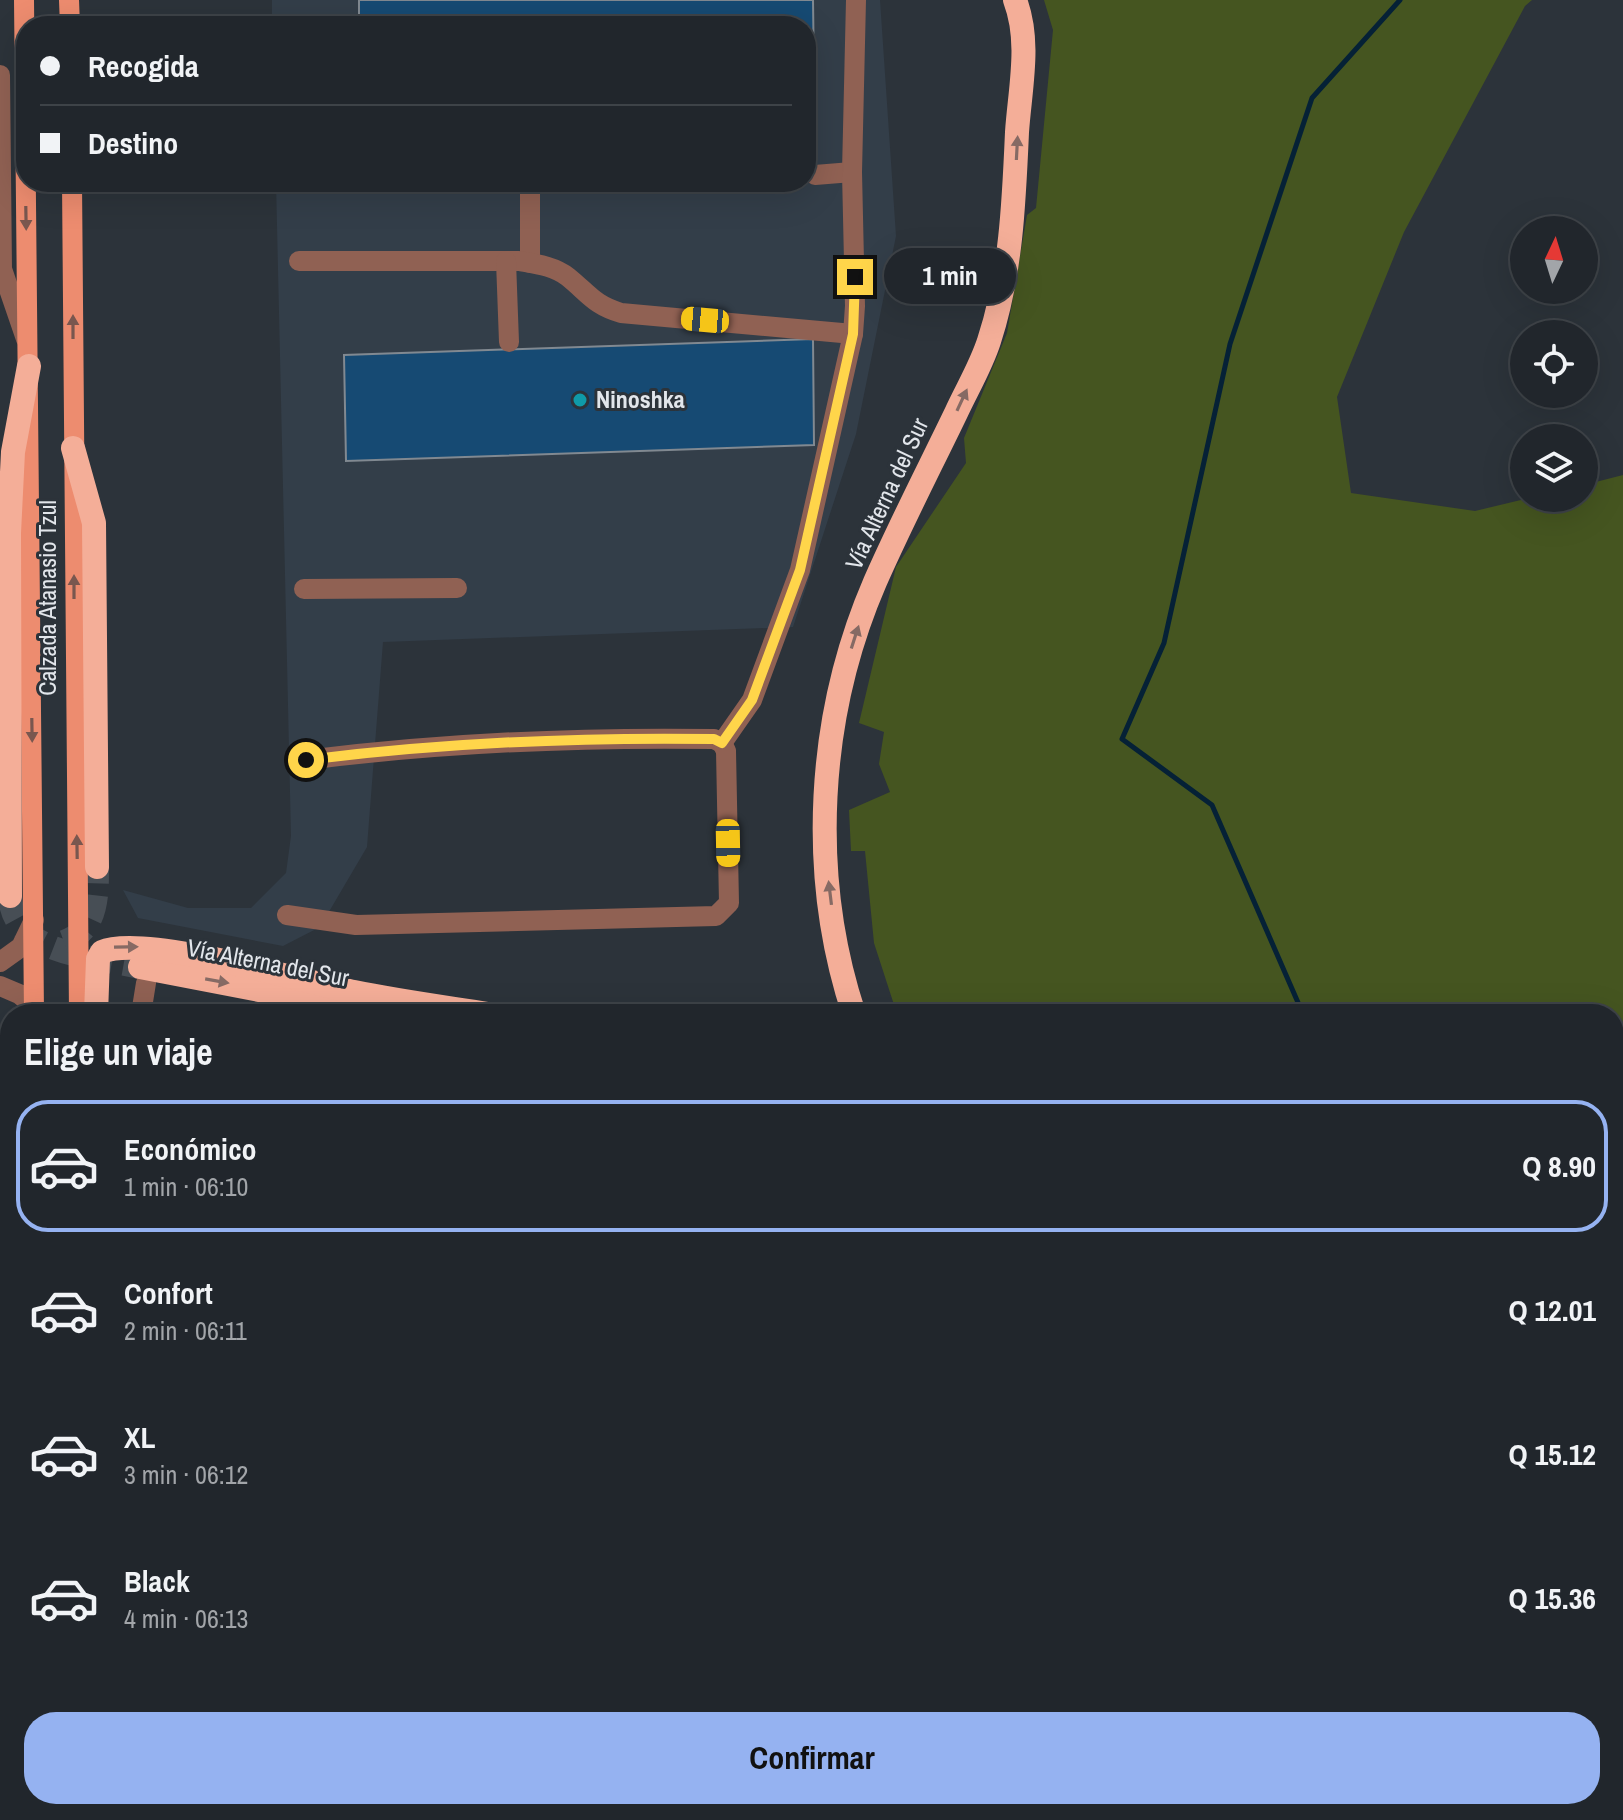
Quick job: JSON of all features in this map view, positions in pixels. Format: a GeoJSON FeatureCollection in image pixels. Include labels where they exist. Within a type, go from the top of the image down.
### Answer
{"type":"FeatureCollection","features":[{"type":"Feature","properties":{"kind":"highway","name":"Vía Alterna del Sur"},"geometry":{"type":"LineString","coordinates":[[851,1004],[841,970],[829,886],[825,826],[831,739],[840,686],[875,583],[989,343],[1004,274],[1015,195],[1024,51],[1015,0]]}},
{"type":"Feature","properties":{"kind":"highway"},"geometry":{"type":"LineString","coordinates":[[10,896],[9,533],[13,452],[29,356]]}},
{"type":"Feature","properties":{"kind":"highway"},"geometry":{"type":"LineString","coordinates":[[73,448],[94,523],[97,867]]}},
{"type":"Feature","properties":{"kind":"highway"},"geometry":{"type":"LineString","coordinates":[[96,1004],[98,959],[102,952],[128,946],[428,1004]]}},
{"type":"Feature","properties":{"kind":"highway"},"geometry":{"type":"LineString","coordinates":[[836,1004],[841,970]]}},
{"type":"Feature","properties":{"kind":"highway","name":"Vía Alterna del Sur"},"geometry":{"type":"LineString","coordinates":[[143,975],[323,1004]]}},
{"type":"Feature","properties":{"kind":"main road","name":"Calzada Atanasio Tzul"},"geometry":{"type":"LineString","coordinates":[[26,192],[34,1004]]}},
{"type":"Feature","properties":{"kind":"main road","name":"Calzada Atanasio Tzul"},"geometry":{"type":"LineString","coordinates":[[72,192],[79,1004]]}},
{"type":"Feature","properties":{"kind":"street"},"geometry":{"type":"LineString","coordinates":[[722,743],[752,700],[800,570],[853,334],[852,172],[856,0]]}},
{"type":"Feature","properties":{"kind":"street"},"geometry":{"type":"LineString","coordinates":[[0,75],[2,269],[29,356]]}},
{"type":"Feature","properties":{"kind":"street"},"geometry":{"type":"LineString","coordinates":[[816,175],[852,172]]}},
{"type":"Feature","properties":{"kind":"street"},"geometry":{"type":"LineString","coordinates":[[530,192],[530,263]]}},
{"type":"Feature","properties":{"kind":"street"},"geometry":{"type":"LineString","coordinates":[[299,261],[530,263],[566,275],[595,303],[621,313],[853,334]]}},
{"type":"Feature","properties":{"kind":"street"},"geometry":{"type":"LineString","coordinates":[[506,261],[509,342]]}},
{"type":"Feature","properties":{"kind":"street"},"geometry":{"type":"LineString","coordinates":[[304,589],[457,588]]}},
{"type":"Feature","properties":{"kind":"street"},"geometry":{"type":"LineString","coordinates":[[287,915],[356,925],[453,925],[716,916],[729,903],[726,751],[722,743],[714,739],[621,738],[416,746],[306,760]]}},
{"type":"Feature","properties":{"kind":"street"},"geometry":{"type":"LineString","coordinates":[[0,962],[21,947],[34,919]]}},
{"type":"Feature","properties":{"kind":"street"},"geometry":{"type":"LineString","coordinates":[[142,1004],[143,975]]}},
{"type":"Feature","properties":{"kind":"street"},"geometry":{"type":"LineString","coordinates":[[0,986],[19,994],[28,1004]]}},
{"type":"Feature","properties":{"kind":"shaded area","name":"Ninoshka"},"geometry":{"type":"Polygon","coordinates":[[[272,0],[880,0],[896,236],[856,434],[793,627],[383,642],[367,847],[320,927],[283,946],[138,918],[123,890],[188,908],[251,908],[286,873],[291,836],[276,192],[816,192],[816,16],[272,16],[272,0]]]}},
{"type":"Feature","properties":{"kind":"green space"},"geometry":{"type":"Polygon","coordinates":[[[1044,0],[1532,0],[1525,6],[1404,232],[1337,397],[1351,493],[1475,511],[1510,503],[1510,512],[1598,512],[1598,481],[1623,475],[1623,1004],[894,1004],[874,943],[865,851],[851,851],[849,810],[890,792],[879,764],[884,732],[859,723],[896,567],[966,463],[964,438],[1007,333],[1027,215],[1036,208],[1053,30],[1044,0]]]}},
{"type":"Feature","properties":{"kind":"building"},"geometry":{"type":"Polygon","coordinates":[[[359,0],[813,0],[813,16],[359,16],[359,0]]]}},
{"type":"Feature","properties":{"kind":"building","name":"Ninoshka"},"geometry":{"type":"Polygon","coordinates":[[[813,339],[814,445],[346,461],[344,355],[813,339]]]}},
{"type":"Feature","properties":{"kind":"waterway"},"geometry":{"type":"LineString","coordinates":[[1299,1004],[1212,805],[1122,739],[1164,643],[1230,344],[1312,98],[1400,0]]}},
{"type":"Feature","properties":{"kind":"tunnel"},"geometry":{"type":"LineString","coordinates":[[64,942],[75,937],[89,921],[95,901],[97,867]]}},
{"type":"Feature","properties":{"kind":"tunnel"},"geometry":{"type":"LineString","coordinates":[[10,896],[15,916],[25,931],[40,942],[79,956],[140,967]]}},
{"type":"Feature","properties":{"kind":"place","name":"Ninoshka"},"geometry":{"type":"Point","coordinates":[580,400]}},
{"type":"Feature","properties":{"kind":"route"},"geometry":{"type":"LineString","coordinates":[[306,760],[416,746],[621,738],[714,739],[722,743],[752,700],[800,570],[853,334],[855,277]]}}]}
